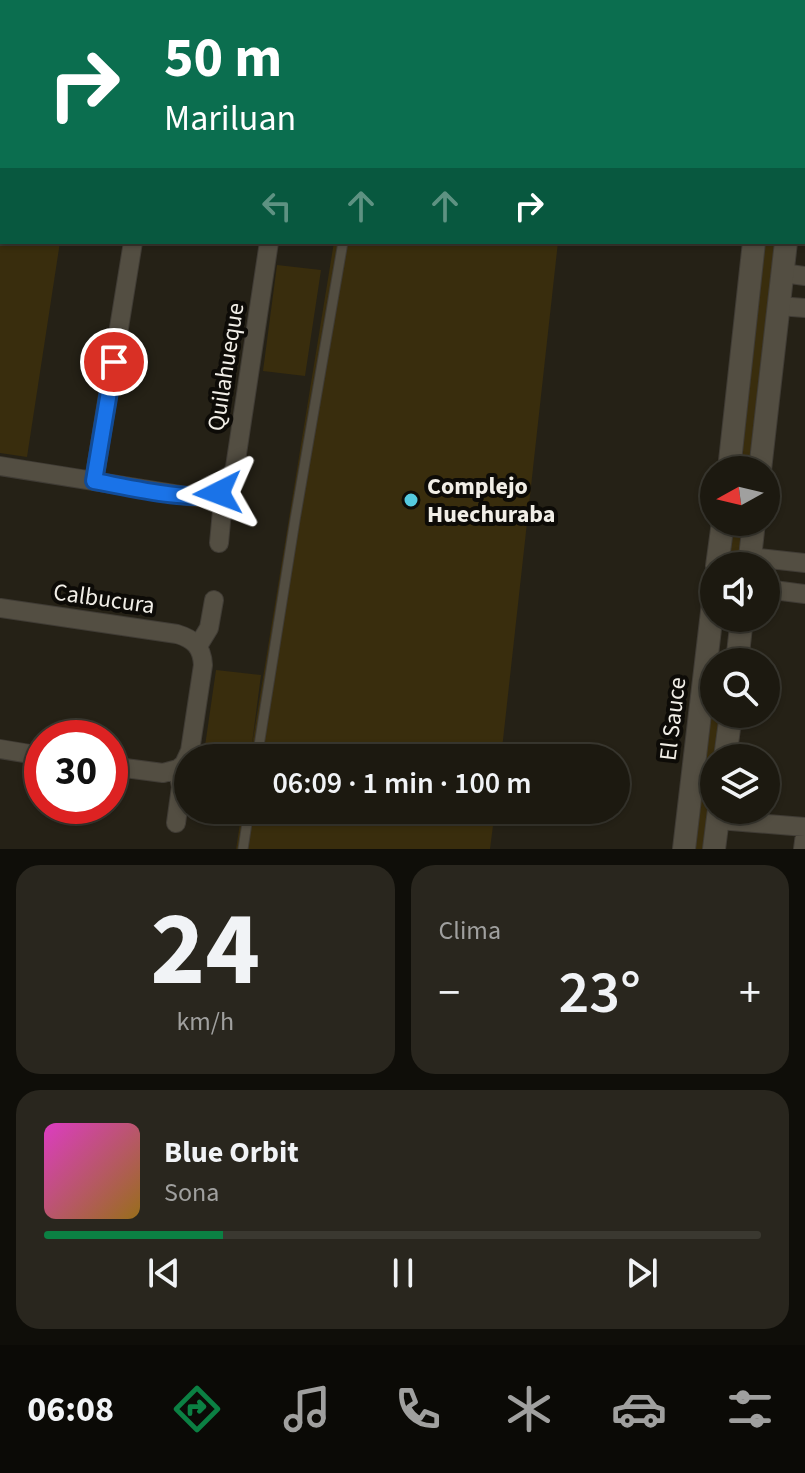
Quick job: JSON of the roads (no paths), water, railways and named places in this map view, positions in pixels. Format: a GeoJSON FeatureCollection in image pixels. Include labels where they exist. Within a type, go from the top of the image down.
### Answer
{"type":"FeatureCollection","features":[{"type":"Feature","properties":{"kind":"street"},"geometry":{"type":"LineString","coordinates":[[94,481],[133,244]]}},
{"type":"Feature","properties":{"kind":"street","name":"Quilahueque"},"geometry":{"type":"LineString","coordinates":[[218,493],[229,483],[235,467],[269,244]]}},
{"type":"Feature","properties":{"kind":"street"},"geometry":{"type":"LineString","coordinates":[[731,456],[754,244]]}},
{"type":"Feature","properties":{"kind":"street"},"geometry":{"type":"LineString","coordinates":[[762,456],[779,306],[794,274],[786,244]]}},
{"type":"Feature","properties":{"kind":"street"},"geometry":{"type":"LineString","coordinates":[[779,306],[805,308]]}},
{"type":"Feature","properties":{"kind":"street"},"geometry":{"type":"LineString","coordinates":[[0,466],[187,496],[206,497],[218,493],[222,511],[219,543]]}},
{"type":"Feature","properties":{"kind":"street"},"geometry":{"type":"LineString","coordinates":[[780,562],[805,563]]}},
{"type":"Feature","properties":{"kind":"street"},"geometry":{"type":"LineString","coordinates":[[780,591],[805,594]]}},
{"type":"Feature","properties":{"kind":"street"},"geometry":{"type":"LineString","coordinates":[[191,744],[203,665],[198,646],[209,628],[214,600]]}},
{"type":"Feature","properties":{"kind":"street","name":"Calbucura"},"geometry":{"type":"LineString","coordinates":[[0,608],[177,634],[186,636],[198,646]]}},
{"type":"Feature","properties":{"kind":"street","name":"El Sauce"},"geometry":{"type":"LineString","coordinates":[[684,849],[710,632]]}},
{"type":"Feature","properties":{"kind":"street"},"geometry":{"type":"LineString","coordinates":[[0,749],[24,753]]}},
{"type":"Feature","properties":{"kind":"street"},"geometry":{"type":"LineString","coordinates":[[128,768],[163,773],[174,770]]}},
{"type":"Feature","properties":{"kind":"street"},"geometry":{"type":"LineString","coordinates":[[714,849],[717,824]]}},
{"type":"Feature","properties":{"kind":"street"},"geometry":{"type":"LineString","coordinates":[[780,824],[805,827]]}},
{"type":"Feature","properties":{"kind":"street"},"geometry":{"type":"LineString","coordinates":[[803,849],[805,834]]}},
{"type":"Feature","properties":{"kind":"lane"},"geometry":{"type":"LineString","coordinates":[[259,744],[343,244]]}},
{"type":"Feature","properties":{"kind":"lane"},"geometry":{"type":"LineString","coordinates":[[243,849],[247,824]]}},
{"type":"Feature","properties":{"kind":"place","name":"Complejo Huechuraba"},"geometry":{"type":"Point","coordinates":[411,500]}}]}
